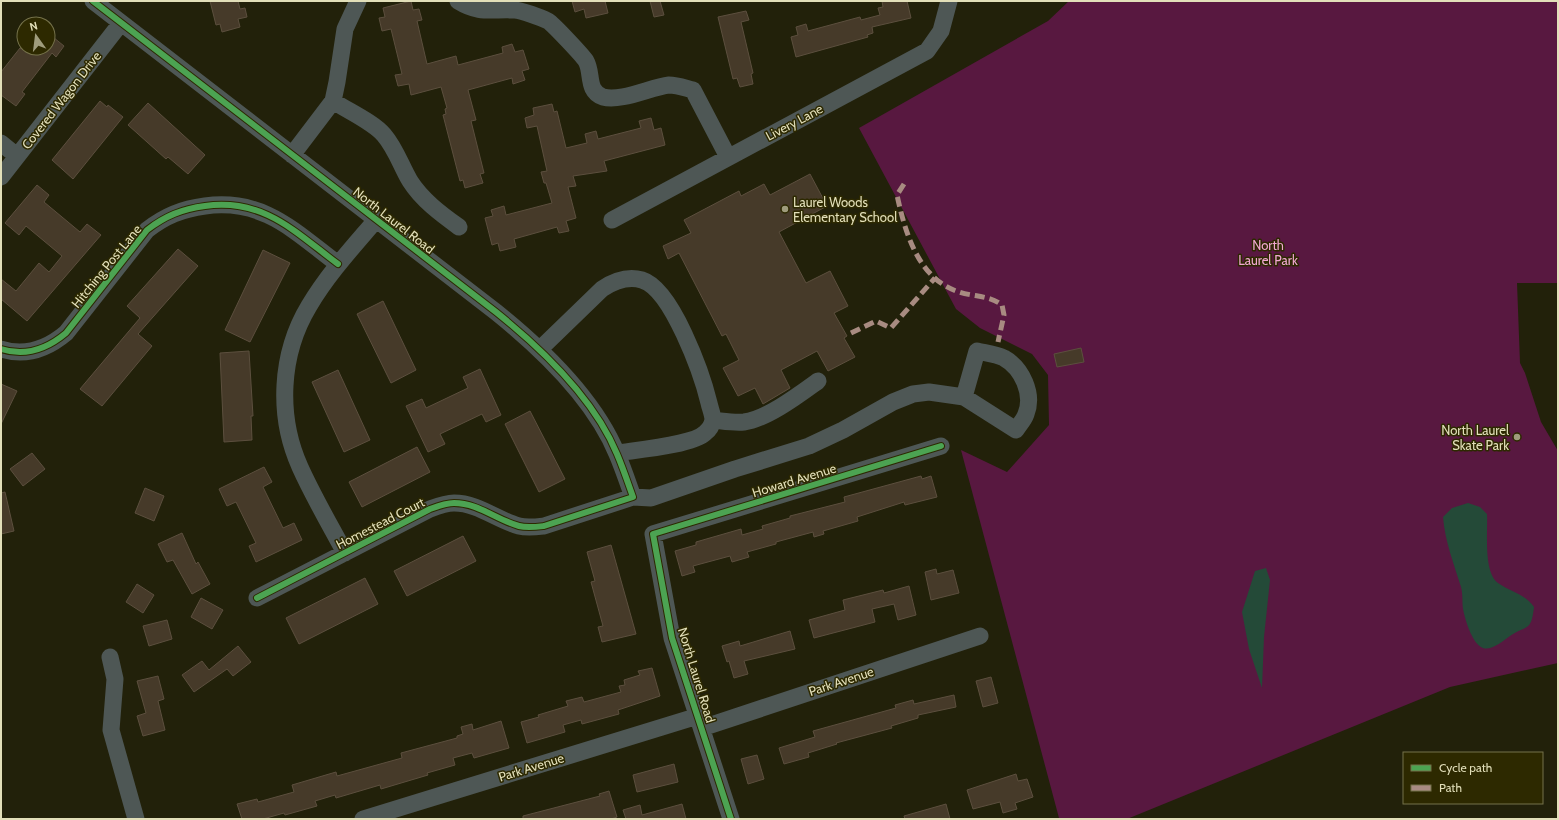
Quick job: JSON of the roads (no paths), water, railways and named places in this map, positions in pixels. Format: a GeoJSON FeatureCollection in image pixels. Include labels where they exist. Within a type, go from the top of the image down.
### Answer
{"type":"FeatureCollection","features":[{"type":"Feature","properties":{"kind":"street","name":"North Laurel Road"},"geometry":{"type":"LineString","coordinates":[[93,1],[540,349],[565,375],[589,407],[617,453],[633,497]]}},
{"type":"Feature","properties":{"kind":"street"},"geometry":{"type":"LineString","coordinates":[[292,155],[333,101],[345,29],[358,1]]}},
{"type":"Feature","properties":{"kind":"street"},"geometry":{"type":"LineString","coordinates":[[458,1],[470,8],[486,11],[515,10],[549,22],[586,61],[590,83],[595,92],[604,97],[617,97],[669,85],[680,86],[693,90],[728,157]]}},
{"type":"Feature","properties":{"kind":"street","name":"Livery Lane"},"geometry":{"type":"LineString","coordinates":[[612,220],[927,51],[942,31],[949,1]]}},
{"type":"Feature","properties":{"kind":"street","name":"Covered Wagon Drive"},"geometry":{"type":"LineString","coordinates":[[1,178],[121,23]]}},
{"type":"Feature","properties":{"kind":"street"},"geometry":{"type":"LineString","coordinates":[[333,101],[383,134],[393,147],[410,181],[420,194],[429,204],[459,228]]}},
{"type":"Feature","properties":{"kind":"street"},"geometry":{"type":"LineString","coordinates":[[1,143],[17,156]]}},
{"type":"Feature","properties":{"kind":"street","name":"Hitching Post Lane"},"geometry":{"type":"LineString","coordinates":[[1,349],[27,352],[40,350],[54,343],[66,333],[147,230],[161,220],[177,212],[217,204],[235,204],[255,208],[279,220],[338,264]]}},
{"type":"Feature","properties":{"kind":"street"},"geometry":{"type":"LineString","coordinates":[[345,553],[300,466],[289,435],[284,399],[286,374],[298,325],[309,306],[338,264],[376,220]]}},
{"type":"Feature","properties":{"kind":"street"},"geometry":{"type":"LineString","coordinates":[[540,349],[602,289],[612,282],[622,279],[643,280],[653,286],[684,332],[706,389],[713,420],[710,429],[696,439],[617,453]]}},
{"type":"Feature","properties":{"kind":"street"},"geometry":{"type":"LineString","coordinates":[[977,351],[1002,357],[1014,365],[1025,382],[1029,399],[1026,415],[1016,430],[964,397],[977,351]]}},
{"type":"Feature","properties":{"kind":"street"},"geometry":{"type":"LineString","coordinates":[[713,420],[745,422],[757,418],[790,401],[818,381]]}},
{"type":"Feature","properties":{"kind":"street","name":"Homestead Court"},"geometry":{"type":"LineString","coordinates":[[257,598],[430,509],[444,504],[454,503],[469,505],[518,526],[530,528],[544,526],[633,497],[651,498],[734,468],[809,446],[843,430],[893,402],[914,394],[929,392],[964,397]]}},
{"type":"Feature","properties":{"kind":"street","name":"Howard Avenue"},"geometry":{"type":"LineString","coordinates":[[653,534],[941,446]]}},
{"type":"Feature","properties":{"kind":"street","name":"North Laurel Road"},"geometry":{"type":"LineString","coordinates":[[653,534],[672,638],[731,819]]}},
{"type":"Feature","properties":{"kind":"street","name":"Park Avenue"},"geometry":{"type":"LineString","coordinates":[[363,819],[700,722],[980,636]]}},
{"type":"Feature","properties":{"kind":"street"},"geometry":{"type":"LineString","coordinates":[[110,657],[115,679],[111,730],[136,819]]}},
{"type":"Feature","properties":{"kind":"place","name":"Laurel Woods Elementary School"},"geometry":{"type":"Point","coordinates":[785,209]}},
{"type":"Feature","properties":{"kind":"place","name":"North Laurel Skate Park"},"geometry":{"type":"Point","coordinates":[1517,437]}},
{"type":"Feature","properties":{"kind":"park label","name":"North Laurel Park"},"geometry":{"type":"Point","coordinates":[1268,252]}}]}
